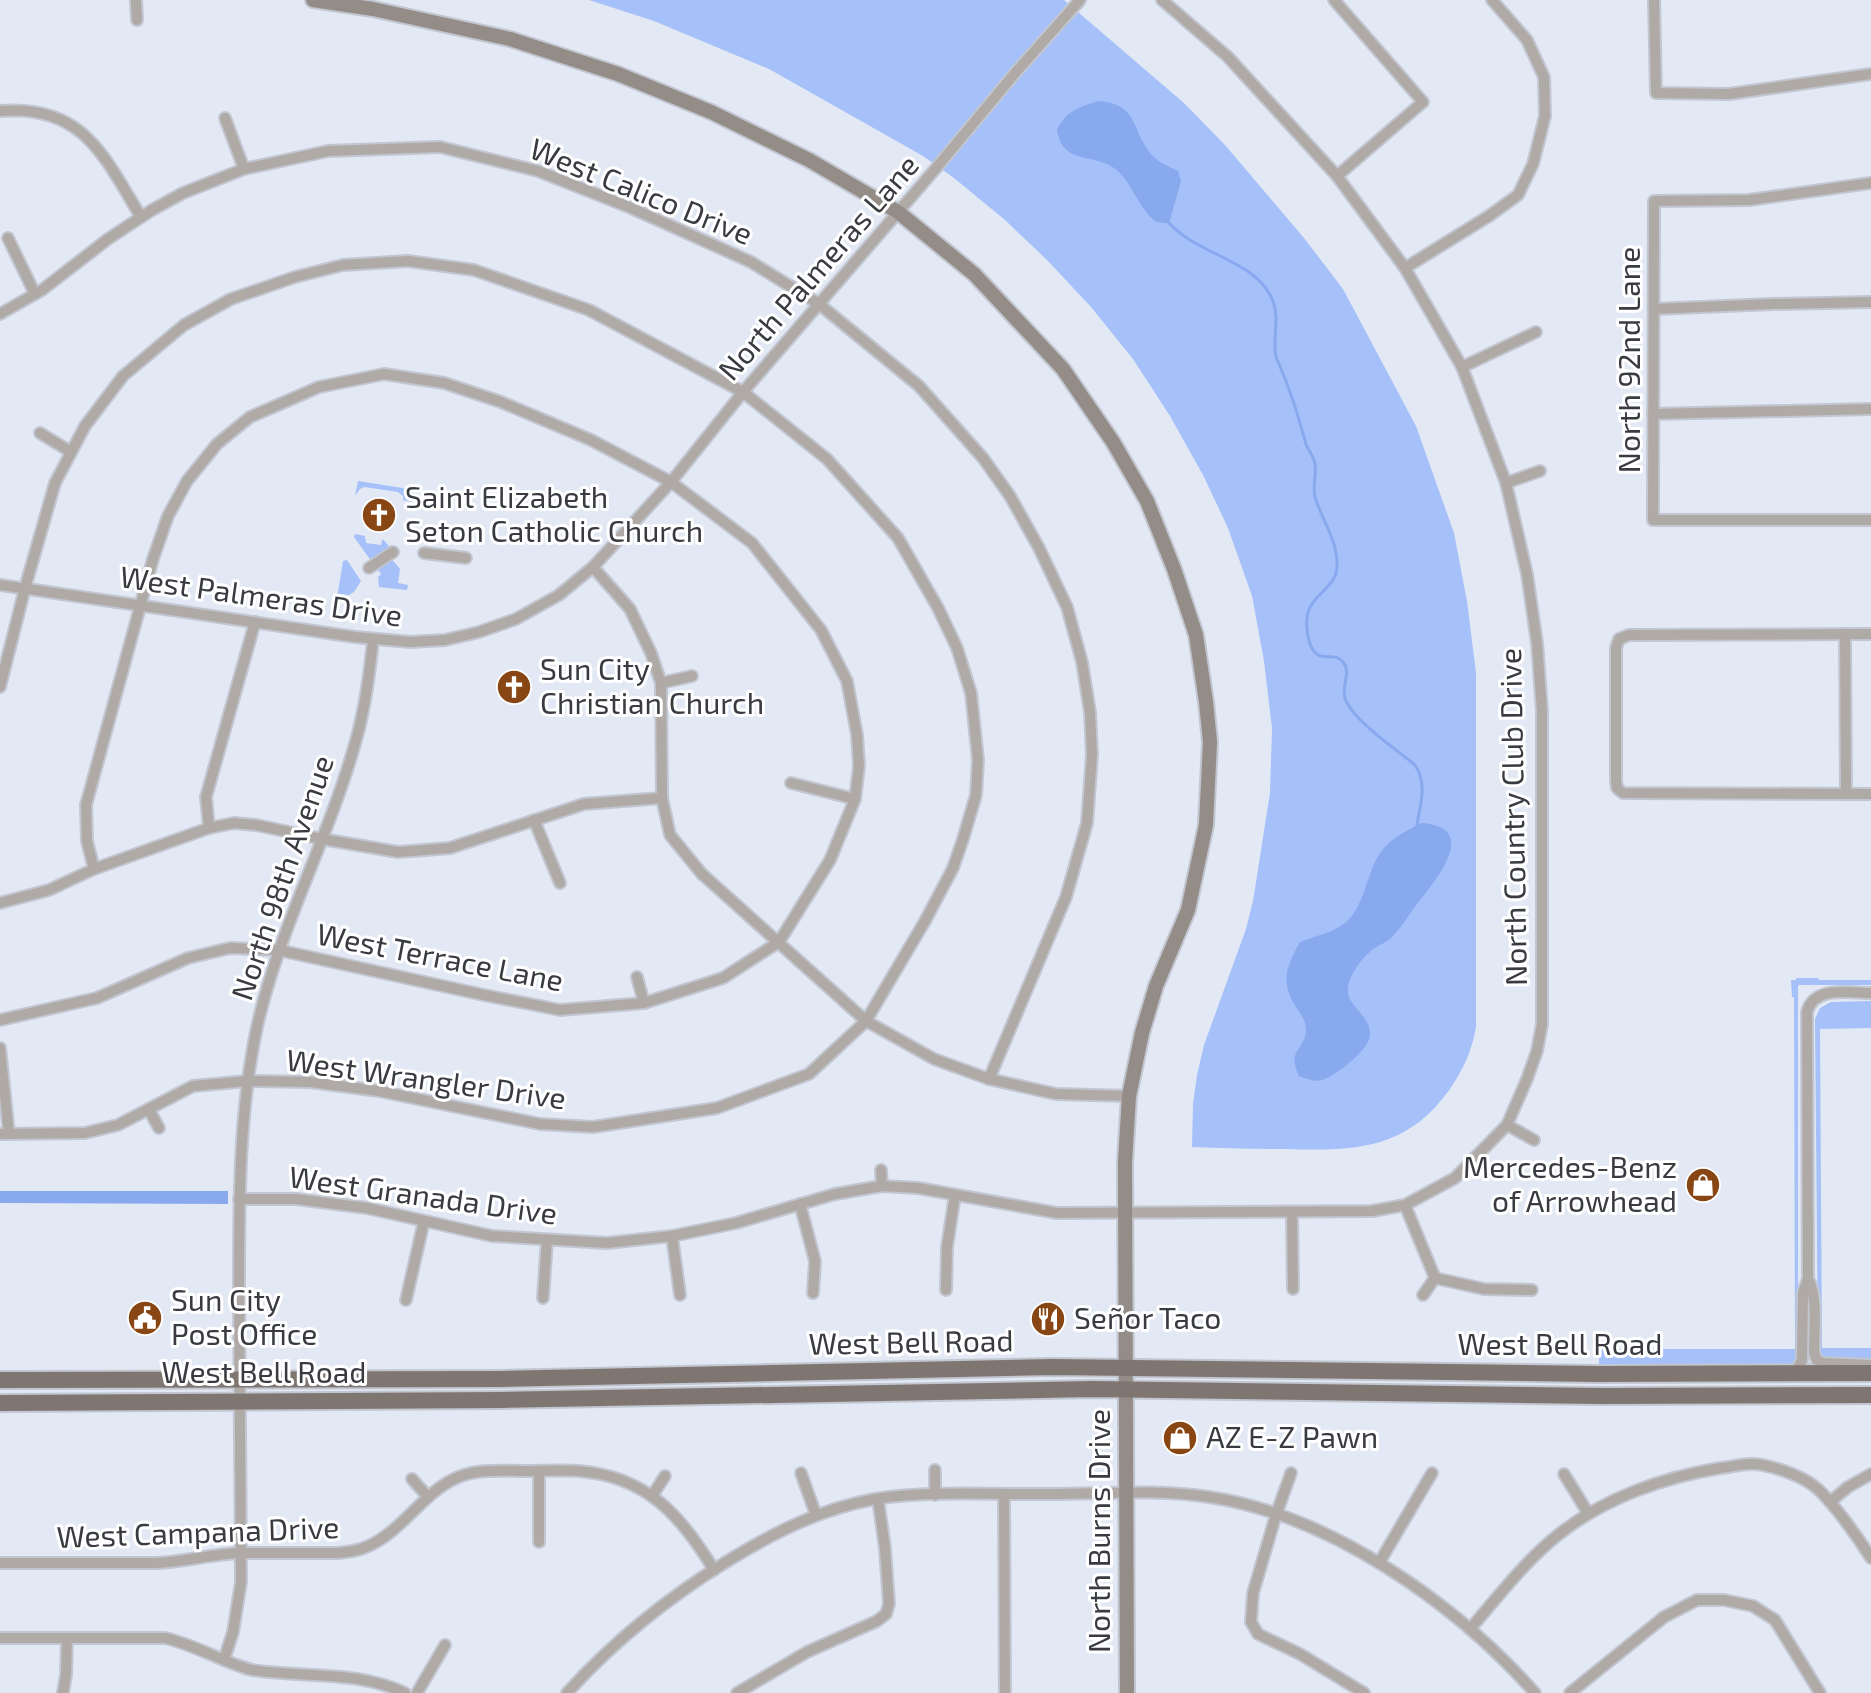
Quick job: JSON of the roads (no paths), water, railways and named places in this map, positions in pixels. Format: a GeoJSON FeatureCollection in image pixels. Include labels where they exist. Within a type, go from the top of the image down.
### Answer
{"type":"FeatureCollection","features":[{"type":"Feature","properties":{"kind":"main road","name":"West Bell Road"},"geometry":{"type":"LineString","coordinates":[[0,1380],[638,1377],[1053,1367],[1599,1374],[1871,1373]]}},
{"type":"Feature","properties":{"kind":"main road"},"geometry":{"type":"LineString","coordinates":[[1702,1395],[1737,1387],[1798,1384],[1810,1373]]}},
{"type":"Feature","properties":{"kind":"main road","name":"West Bell Road"},"geometry":{"type":"LineString","coordinates":[[0,1403],[501,1400],[1126,1389],[1603,1396],[1871,1395]]}},
{"type":"Feature","properties":{"kind":"street"},"geometry":{"type":"LineString","coordinates":[[136,0],[137,20]]}},
{"type":"Feature","properties":{"kind":"street","name":"North Burns Drive"},"geometry":{"type":"LineString","coordinates":[[313,0],[373,9],[510,39],[618,74],[711,112],[795,153],[898,212],[974,274],[1063,369],[1113,442],[1147,501],[1196,635],[1210,742],[1206,825],[1188,910],[1151,1002],[1129,1096],[1125,1154],[1127,1693]]}},
{"type":"Feature","properties":{"kind":"street","name":"North Palmeras Lane"},"geometry":{"type":"LineString","coordinates":[[593,567],[671,482],[743,392],[1080,0]]}},
{"type":"Feature","properties":{"kind":"street","name":"North Country Club Drive"},"geometry":{"type":"LineString","coordinates":[[1162,0],[1228,57],[1337,176],[1405,268],[1462,367],[1506,483],[1527,574],[1537,643],[1542,711],[1542,1024],[1537,1051],[1507,1125]]}},
{"type":"Feature","properties":{"kind":"street"},"geometry":{"type":"LineString","coordinates":[[1334,0],[1423,102],[1337,176]]}},
{"type":"Feature","properties":{"kind":"street"},"geometry":{"type":"LineString","coordinates":[[1405,268],[1518,195],[1533,164],[1545,116],[1544,77],[1527,40],[1492,0]]}},
{"type":"Feature","properties":{"kind":"street"},"geometry":{"type":"LineString","coordinates":[[1654,0],[1656,93],[1729,94],[1871,74]]}},
{"type":"Feature","properties":{"kind":"street"},"geometry":{"type":"LineString","coordinates":[[0,111],[41,112],[78,130],[93,142],[106,159],[141,217]]}},
{"type":"Feature","properties":{"kind":"street"},"geometry":{"type":"LineString","coordinates":[[225,118],[244,169]]}},
{"type":"Feature","properties":{"kind":"street","name":"West Calico Drive"},"geometry":{"type":"LineString","coordinates":[[0,314],[35,294],[141,217],[183,193],[244,169],[328,151],[440,147],[538,171],[629,207],[751,262],[819,304],[919,386],[983,458],[1010,496],[1067,607],[1082,662],[1090,712],[1092,755],[1087,823],[1066,897],[989,1079]]}},
{"type":"Feature","properties":{"kind":"street","name":"North 92nd Lane"},"geometry":{"type":"LineString","coordinates":[[1871,183],[1749,200],[1654,201],[1653,414],[1653,520],[1871,520]]}},
{"type":"Feature","properties":{"kind":"street"},"geometry":{"type":"LineString","coordinates":[[8,238],[35,294]]}},
{"type":"Feature","properties":{"kind":"street","name":"West Wrangler Drive"},"geometry":{"type":"LineString","coordinates":[[0,687],[55,483],[85,426],[123,376],[184,325],[231,299],[295,277],[343,265],[408,261],[474,270],[589,310],[743,392],[827,459],[898,538],[938,608],[957,648],[971,693],[978,760],[976,795],[963,839],[953,868],[925,921],[866,1021],[809,1074],[717,1108],[593,1127],[540,1124],[379,1091],[310,1082],[248,1081],[193,1086],[118,1125],[85,1133],[5,1134]]}},
{"type":"Feature","properties":{"kind":"street"},"geometry":{"type":"LineString","coordinates":[[1654,309],[1871,302]]}},
{"type":"Feature","properties":{"kind":"street"},"geometry":{"type":"LineString","coordinates":[[1462,367],[1536,332]]}},
{"type":"Feature","properties":{"kind":"street"},"geometry":{"type":"LineString","coordinates":[[94,869],[87,841],[86,805],[153,559],[168,516],[187,481],[217,444],[250,417],[319,387],[384,374],[444,383],[501,402],[591,440],[671,482],[752,543],[821,630],[847,681],[857,735],[859,766],[855,799],[830,860],[779,942]]}},
{"type":"Feature","properties":{"kind":"street"},"geometry":{"type":"LineString","coordinates":[[1653,414],[1871,409]]}},
{"type":"Feature","properties":{"kind":"street"},"geometry":{"type":"LineString","coordinates":[[40,433],[71,452]]}},
{"type":"Feature","properties":{"kind":"street"},"geometry":{"type":"LineString","coordinates":[[1506,483],[1540,471]]}},
{"type":"Feature","properties":{"kind":"street"},"geometry":{"type":"LineString","coordinates":[[369,568],[393,552]]}},
{"type":"Feature","properties":{"kind":"street"},"geometry":{"type":"LineString","coordinates":[[424,553],[466,558]]}},
{"type":"Feature","properties":{"kind":"street"},"geometry":{"type":"LineString","coordinates":[[593,567],[630,609],[651,653],[661,683],[662,798],[670,835],[702,874],[866,1021],[934,1059],[989,1079],[1056,1094],[1129,1096]]}},
{"type":"Feature","properties":{"kind":"street","name":"West Palmeras Drive"},"geometry":{"type":"LineString","coordinates":[[0,585],[373,640],[410,642],[445,640],[516,619],[559,595],[593,567]]}},
{"type":"Feature","properties":{"kind":"street"},"geometry":{"type":"LineString","coordinates":[[209,828],[206,797],[255,622]]}},
{"type":"Feature","properties":{"kind":"street"},"geometry":{"type":"LineString","coordinates":[[1845,634],[1846,794]]}},
{"type":"Feature","properties":{"kind":"street"},"geometry":{"type":"LineString","coordinates":[[1871,634],[1629,635],[1619,639],[1616,648],[1616,781],[1619,791],[1631,794],[1871,794]]}},
{"type":"Feature","properties":{"kind":"street","name":"North 98th Avenue"},"geometry":{"type":"LineString","coordinates":[[224,1660],[233,1632],[241,1582],[239,1199],[242,1124],[248,1081],[257,1027],[278,950],[322,839],[358,731],[373,640]]}},
{"type":"Feature","properties":{"kind":"street"},"geometry":{"type":"LineString","coordinates":[[661,683],[692,676]]}},
{"type":"Feature","properties":{"kind":"street"},"geometry":{"type":"LineString","coordinates":[[791,783],[855,799]]}},
{"type":"Feature","properties":{"kind":"street"},"geometry":{"type":"LineString","coordinates":[[0,903],[49,890],[94,869],[209,828],[234,823],[398,852],[450,848],[584,804],[662,798]]}},
{"type":"Feature","properties":{"kind":"street"},"geometry":{"type":"LineString","coordinates":[[534,820],[560,883]]}},
{"type":"Feature","properties":{"kind":"street","name":"West Terrace Lane"},"geometry":{"type":"LineString","coordinates":[[0,1020],[97,998],[188,958],[230,948],[278,950],[560,1010],[644,1003],[723,978],[779,942]]}},
{"type":"Feature","properties":{"kind":"street"},"geometry":{"type":"LineString","coordinates":[[637,977],[644,1003]]}},
{"type":"Feature","properties":{"kind":"street"},"geometry":{"type":"LineString","coordinates":[[1787,1374],[1801,1365],[1803,1293],[1808,1279],[1807,1012],[1812,1000],[1824,994],[1871,993]]}},
{"type":"Feature","properties":{"kind":"street"},"geometry":{"type":"LineString","coordinates":[[0,1048],[5,1134]]}},
{"type":"Feature","properties":{"kind":"street"},"geometry":{"type":"LineString","coordinates":[[149,1110],[159,1128]]}},
{"type":"Feature","properties":{"kind":"street"},"geometry":{"type":"LineString","coordinates":[[1507,1125],[1534,1140]]}},
{"type":"Feature","properties":{"kind":"street","name":"West Granada Drive"},"geometry":{"type":"LineString","coordinates":[[239,1199],[296,1199],[367,1208],[492,1236],[607,1243],[672,1236],[736,1223],[853,1190],[882,1186],[918,1188],[1057,1213],[1372,1211],[1405,1205],[1455,1178],[1507,1125]]}},
{"type":"Feature","properties":{"kind":"street"},"geometry":{"type":"LineString","coordinates":[[881,1170],[882,1186]]}},
{"type":"Feature","properties":{"kind":"street"},"geometry":{"type":"LineString","coordinates":[[946,1290],[947,1247],[955,1195]]}},
{"type":"Feature","properties":{"kind":"street"},"geometry":{"type":"LineString","coordinates":[[800,1204],[815,1261],[813,1293]]}},
{"type":"Feature","properties":{"kind":"street"},"geometry":{"type":"LineString","coordinates":[[1405,1205],[1435,1278]]}},
{"type":"Feature","properties":{"kind":"street"},"geometry":{"type":"LineString","coordinates":[[1292,1212],[1293,1289]]}},
{"type":"Feature","properties":{"kind":"street"},"geometry":{"type":"LineString","coordinates":[[406,1300],[424,1221]]}},
{"type":"Feature","properties":{"kind":"street"},"geometry":{"type":"LineString","coordinates":[[672,1236],[680,1295]]}},
{"type":"Feature","properties":{"kind":"street"},"geometry":{"type":"LineString","coordinates":[[543,1298],[547,1240]]}},
{"type":"Feature","properties":{"kind":"street"},"geometry":{"type":"LineString","coordinates":[[1435,1278],[1484,1289],[1532,1290]]}},
{"type":"Feature","properties":{"kind":"street"},"geometry":{"type":"LineString","coordinates":[[1423,1295],[1435,1278]]}},
{"type":"Feature","properties":{"kind":"street"},"geometry":{"type":"LineString","coordinates":[[1808,1279],[1813,1293],[1814,1353],[1810,1373]]}},
{"type":"Feature","properties":{"kind":"street"},"geometry":{"type":"LineString","coordinates":[[1814,1353],[1817,1360],[1823,1363],[1871,1365]]}},
{"type":"Feature","properties":{"kind":"street"},"geometry":{"type":"LineString","coordinates":[[1470,1629],[1547,1545],[1588,1513],[1686,1473],[1751,1464],[1788,1472],[1814,1485],[1871,1558]]}},
{"type":"Feature","properties":{"kind":"street"},"geometry":{"type":"LineString","coordinates":[[935,1470],[935,1495]]}},
{"type":"Feature","properties":{"kind":"street"},"geometry":{"type":"LineString","coordinates":[[539,1471],[539,1542]]}},
{"type":"Feature","properties":{"kind":"street","name":"West Campana Drive"},"geometry":{"type":"LineString","coordinates":[[0,1563],[176,1562],[241,1553],[335,1553],[363,1548],[389,1532],[450,1481],[469,1473],[578,1471],[623,1481],[652,1496],[687,1528],[714,1570]]}},
{"type":"Feature","properties":{"kind":"street"},"geometry":{"type":"LineString","coordinates":[[801,1473],[816,1515]]}},
{"type":"Feature","properties":{"kind":"street"},"geometry":{"type":"LineString","coordinates":[[1291,1473],[1253,1593],[1251,1622],[1258,1634],[1300,1654],[1364,1693]]}},
{"type":"Feature","properties":{"kind":"street"},"geometry":{"type":"LineString","coordinates":[[1379,1563],[1432,1473]]}},
{"type":"Feature","properties":{"kind":"street"},"geometry":{"type":"LineString","coordinates":[[1564,1474],[1588,1513]]}},
{"type":"Feature","properties":{"kind":"street"},"geometry":{"type":"LineString","coordinates":[[1830,1502],[1871,1474]]}},
{"type":"Feature","properties":{"kind":"street"},"geometry":{"type":"LineString","coordinates":[[652,1496],[665,1476]]}},
{"type":"Feature","properties":{"kind":"street"},"geometry":{"type":"LineString","coordinates":[[412,1479],[428,1497]]}},
{"type":"Feature","properties":{"kind":"street"},"geometry":{"type":"LineString","coordinates":[[567,1693],[599,1659],[678,1593],[779,1531],[816,1515],[878,1499],[935,1495],[1126,1494],[1184,1494],[1250,1506],[1332,1538],[1379,1563],[1426,1594],[1470,1629],[1535,1693]]}},
{"type":"Feature","properties":{"kind":"street"},"geometry":{"type":"LineString","coordinates":[[1004,1495],[1005,1693]]}},
{"type":"Feature","properties":{"kind":"street"},"geometry":{"type":"LineString","coordinates":[[737,1693],[807,1652],[877,1621],[886,1614],[888,1584],[878,1499]]}},
{"type":"Feature","properties":{"kind":"street"},"geometry":{"type":"LineString","coordinates":[[1570,1693],[1664,1617],[1697,1600],[1724,1600],[1753,1606],[1775,1620],[1820,1693]]}},
{"type":"Feature","properties":{"kind":"street"},"geometry":{"type":"LineString","coordinates":[[0,1638],[165,1638],[243,1667],[363,1679],[405,1693]]}},
{"type":"Feature","properties":{"kind":"street"},"geometry":{"type":"LineString","coordinates":[[63,1693],[67,1638]]}},
{"type":"Feature","properties":{"kind":"street"},"geometry":{"type":"LineString","coordinates":[[417,1693],[445,1645]]}},
{"type":"Feature","properties":{"kind":"waterway"},"geometry":{"type":"LineString","coordinates":[[1169,223],[1181,234],[1254,276],[1273,301],[1276,357],[1314,460],[1315,497],[1337,557],[1336,575],[1309,610],[1309,640],[1317,654],[1335,657],[1346,666],[1345,698],[1356,715],[1415,765],[1422,787],[1417,825]]}},
{"type":"Feature","properties":{"kind":"place","name":"Saint Elizabeth Seton Catholic Church"},"geometry":{"type":"Point","coordinates":[379,515]}},
{"type":"Feature","properties":{"kind":"place","name":"Sun City Christian Church"},"geometry":{"type":"Point","coordinates":[514,687]}},
{"type":"Feature","properties":{"kind":"place","name":"Mercedes-Benz of Arrowhead"},"geometry":{"type":"Point","coordinates":[1703,1185]}},
{"type":"Feature","properties":{"kind":"place","name":"Sun City Post Office"},"geometry":{"type":"Point","coordinates":[145,1318]}},
{"type":"Feature","properties":{"kind":"place","name":"Señor Taco"},"geometry":{"type":"Point","coordinates":[1048,1319]}},
{"type":"Feature","properties":{"kind":"place","name":"AZ E-Z Pawn"},"geometry":{"type":"Point","coordinates":[1180,1438]}}]}
